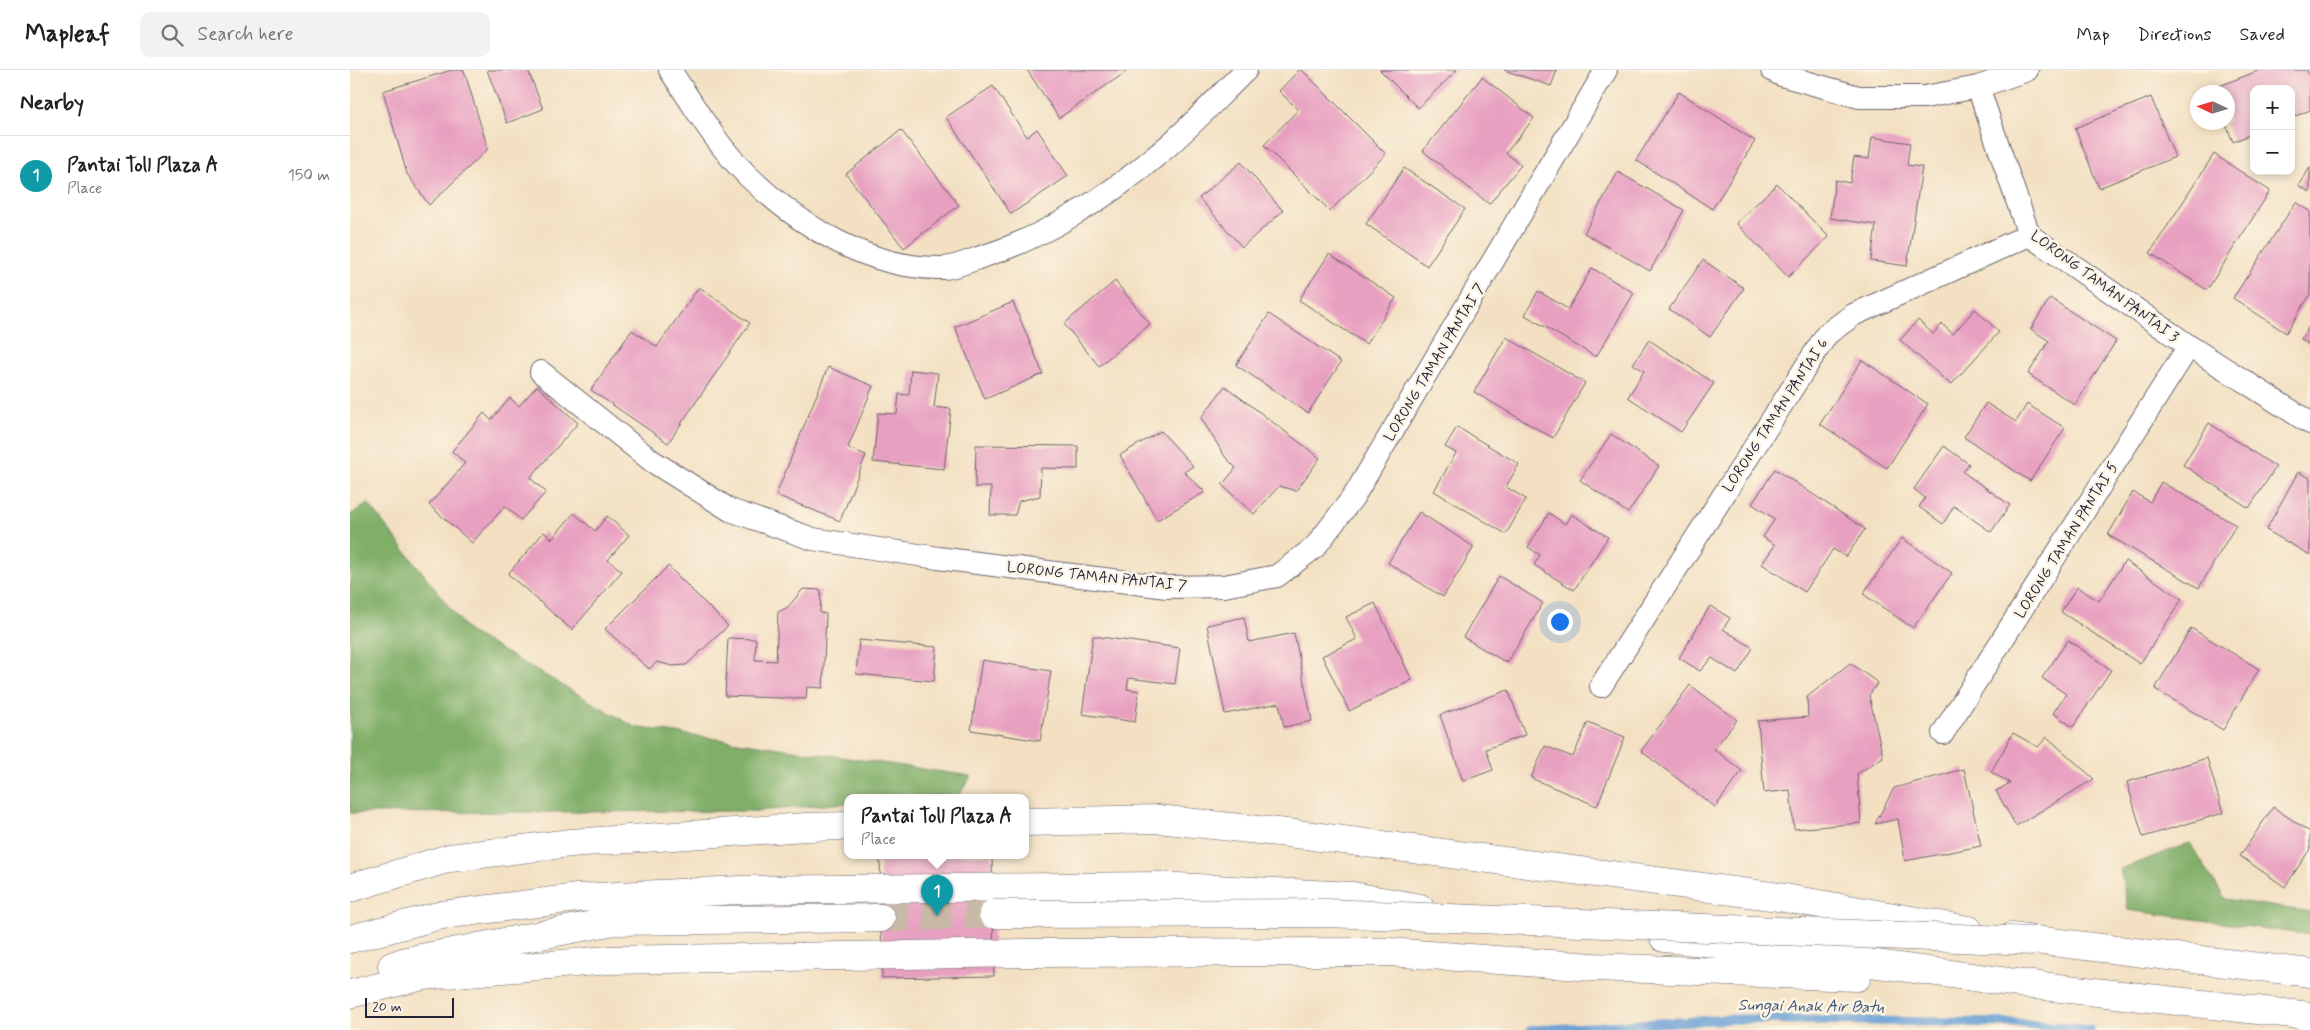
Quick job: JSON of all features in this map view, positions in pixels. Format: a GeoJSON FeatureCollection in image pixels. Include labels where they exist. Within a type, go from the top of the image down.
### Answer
{"type":"FeatureCollection","features":[{"type":"Feature","properties":{"kind":"highway"},"geometry":{"type":"LineString","coordinates":[[1029,822],[1158,819],[1306,834],[1779,897],[2034,940],[2310,973]]}},
{"type":"Feature","properties":{"kind":"highway"},"geometry":{"type":"LineString","coordinates":[[350,888],[450,858],[570,843],[844,826]]}},
{"type":"Feature","properties":{"kind":"highway"},"geometry":{"type":"LineString","coordinates":[[350,939],[442,915],[577,898],[741,890],[1158,886],[1352,896],[1483,918],[1752,947],[2024,984],[2310,1016]]}},
{"type":"Feature","properties":{"kind":"highway"},"geometry":{"type":"LineString","coordinates":[[993,914],[1326,913],[2034,940]]}},
{"type":"Feature","properties":{"kind":"highway"},"geometry":{"type":"LineString","coordinates":[[350,981],[406,961],[614,921],[881,918]]}},
{"type":"Feature","properties":{"kind":"highway"},"geometry":{"type":"LineString","coordinates":[[350,994],[423,976],[608,960],[1027,953],[1389,952],[1594,967],[2024,984]]}},
{"type":"Feature","properties":{"kind":"street"},"geometry":{"type":"LineString","coordinates":[[670,70],[726,152],[747,176],[790,213],[842,243],[882,262],[917,267],[947,268],[1004,250],[1083,210],[1156,156],[1246,70]]}},
{"type":"Feature","properties":{"kind":"street","name":"LORONG TAMAN PANTAI 7"},"geometry":{"type":"LineString","coordinates":[[541,372],[652,461],[730,510],[813,538],[938,558],[1167,587],[1224,586],[1277,576],[1315,547],[1354,496],[1606,70]]}},
{"type":"Feature","properties":{"kind":"street"},"geometry":{"type":"LineString","coordinates":[[1772,70],[1781,75],[1859,96],[1925,97],[1978,87],[2027,70]]}},
{"type":"Feature","properties":{"kind":"street","name":"LORONG TAMAN PANTAI 3"},"geometry":{"type":"LineString","coordinates":[[1978,87],[2029,236],[2189,346],[2310,423]]}},
{"type":"Feature","properties":{"kind":"street","name":"LORONG TAMAN PANTAI 6"},"geometry":{"type":"LineString","coordinates":[[1601,686],[1827,334],[1853,316],[2029,236]]}},
{"type":"Feature","properties":{"kind":"street","name":"LORONG TAMAN PANTAI 5"},"geometry":{"type":"LineString","coordinates":[[1943,733],[2189,346]]}},
{"type":"Feature","properties":{"kind":"green space"},"geometry":{"type":"Polygon","coordinates":[[[368,503],[468,631],[635,727],[971,776],[960,794],[844,794],[844,803],[757,811],[350,813],[350,515],[368,503]]]}},
{"type":"Feature","properties":{"kind":"green space"},"geometry":{"type":"Polygon","coordinates":[[[2190,843],[2225,899],[2310,912],[2310,935],[2128,910],[2120,869],[2190,843]]]}},
{"type":"Feature","properties":{"kind":"building"},"geometry":{"type":"Polygon","coordinates":[[[452,70],[464,70],[488,149],[429,205],[407,174],[383,91],[452,70]]]}},
{"type":"Feature","properties":{"kind":"building"},"geometry":{"type":"Polygon","coordinates":[[[487,70],[528,70],[543,109],[507,123],[487,70]]]}},
{"type":"Feature","properties":{"kind":"building"},"geometry":{"type":"Polygon","coordinates":[[[1027,70],[1124,70],[1126,72],[1059,118],[1027,70]]]}},
{"type":"Feature","properties":{"kind":"building"},"geometry":{"type":"Polygon","coordinates":[[[1299,70],[1302,70],[1386,154],[1330,211],[1264,145],[1298,110],[1279,91],[1299,70]]]}},
{"type":"Feature","properties":{"kind":"building"},"geometry":{"type":"Polygon","coordinates":[[[1380,70],[1457,70],[1418,108],[1380,70]]]}},
{"type":"Feature","properties":{"kind":"building"},"geometry":{"type":"Polygon","coordinates":[[[1504,70],[1557,70],[1551,86],[1504,70]]]}},
{"type":"Feature","properties":{"kind":"building"},"geometry":{"type":"Polygon","coordinates":[[[2260,70],[2307,70],[2310,78],[2310,110],[2295,116],[2295,85],[2250,85],[2250,135],[2233,142],[2228,130],[2235,130],[2235,85],[2222,85],[2260,70]]]}},
{"type":"Feature","properties":{"kind":"building"},"geometry":{"type":"Polygon","coordinates":[[[1482,77],[1534,118],[1506,153],[1521,165],[1489,204],[1423,151],[1482,77]]]}},
{"type":"Feature","properties":{"kind":"building"},"geometry":{"type":"Polygon","coordinates":[[[993,86],[1027,137],[1037,129],[1068,176],[1011,214],[946,117],[993,86]]]}},
{"type":"Feature","properties":{"kind":"building"},"geometry":{"type":"Polygon","coordinates":[[[1679,92],[1755,141],[1712,209],[1636,160],[1679,92]]]}},
{"type":"Feature","properties":{"kind":"building"},"geometry":{"type":"Polygon","coordinates":[[[2151,97],[2175,157],[2099,188],[2075,128],[2151,97]]]}},
{"type":"Feature","properties":{"kind":"building"},"geometry":{"type":"Polygon","coordinates":[[[901,130],[959,205],[904,248],[846,174],[901,130]]]}},
{"type":"Feature","properties":{"kind":"building"},"geometry":{"type":"Polygon","coordinates":[[[1872,137],[1910,143],[1907,165],[1922,167],[1907,266],[1871,261],[1876,225],[1830,218],[1835,180],[1850,183],[1854,157],[1869,159],[1872,137]]]}},
{"type":"Feature","properties":{"kind":"building"},"geometry":{"type":"Polygon","coordinates":[[[2214,154],[2270,191],[2207,290],[2150,253],[2214,154]]]}},
{"type":"Feature","properties":{"kind":"building"},"geometry":{"type":"Polygon","coordinates":[[[1241,162],[1283,211],[1242,247],[1199,198],[1241,162]]]}},
{"type":"Feature","properties":{"kind":"building"},"geometry":{"type":"Polygon","coordinates":[[[2310,167],[2310,192],[2299,186],[2310,167]]]}},
{"type":"Feature","properties":{"kind":"building"},"geometry":{"type":"Polygon","coordinates":[[[1404,168],[1465,209],[1427,266],[1366,224],[1404,168]]]}},
{"type":"Feature","properties":{"kind":"building"},"geometry":{"type":"Polygon","coordinates":[[[1618,172],[1684,210],[1650,271],[1584,233],[1618,172]]]}},
{"type":"Feature","properties":{"kind":"building"},"geometry":{"type":"Polygon","coordinates":[[[1777,184],[1829,237],[1788,277],[1736,223],[1777,184]]]}},
{"type":"Feature","properties":{"kind":"building"},"geometry":{"type":"Polygon","coordinates":[[[2296,202],[2310,211],[2310,295],[2286,333],[2233,298],[2296,202]]]}},
{"type":"Feature","properties":{"kind":"building"},"geometry":{"type":"Polygon","coordinates":[[[1329,254],[1396,298],[1366,344],[1299,300],[1329,254]]]}},
{"type":"Feature","properties":{"kind":"building"},"geometry":{"type":"Polygon","coordinates":[[[1703,260],[1744,288],[1710,337],[1669,309],[1703,260]]]}},
{"type":"Feature","properties":{"kind":"building"},"geometry":{"type":"Polygon","coordinates":[[[1592,268],[1634,293],[1596,357],[1525,315],[1538,291],[1568,309],[1592,268]]]}},
{"type":"Feature","properties":{"kind":"building"},"geometry":{"type":"Polygon","coordinates":[[[1115,281],[1150,324],[1099,366],[1064,324],[1115,281]]]}},
{"type":"Feature","properties":{"kind":"building"},"geometry":{"type":"Polygon","coordinates":[[[699,287],[750,323],[668,443],[591,390],[632,330],[657,347],[699,287]]]}},
{"type":"Feature","properties":{"kind":"building"},"geometry":{"type":"Polygon","coordinates":[[[2050,298],[2116,341],[2075,405],[2028,374],[2049,341],[2031,329],[2050,298]]]}},
{"type":"Feature","properties":{"kind":"building"},"geometry":{"type":"Polygon","coordinates":[[[1013,302],[1043,374],[985,399],[955,327],[1013,302]]]}},
{"type":"Feature","properties":{"kind":"building"},"geometry":{"type":"Polygon","coordinates":[[[1975,309],[1999,332],[1951,385],[1900,340],[1918,320],[1933,334],[1942,324],[1953,334],[1975,309]]]}},
{"type":"Feature","properties":{"kind":"building"},"geometry":{"type":"Polygon","coordinates":[[[1269,314],[1341,362],[1308,413],[1236,365],[1269,314]]]}},
{"type":"Feature","properties":{"kind":"building"},"geometry":{"type":"Polygon","coordinates":[[[2310,325],[2310,345],[2301,339],[2310,325]]]}},
{"type":"Feature","properties":{"kind":"building"},"geometry":{"type":"Polygon","coordinates":[[[1506,337],[1585,383],[1553,438],[1474,392],[1506,337]]]}},
{"type":"Feature","properties":{"kind":"building"},"geometry":{"type":"Polygon","coordinates":[[[1649,340],[1714,383],[1681,432],[1628,397],[1644,371],[1633,364],[1649,340]]]}},
{"type":"Feature","properties":{"kind":"building"},"geometry":{"type":"Polygon","coordinates":[[[1862,360],[1928,404],[1887,468],[1820,424],[1862,360]]]}},
{"type":"Feature","properties":{"kind":"building"},"geometry":{"type":"Polygon","coordinates":[[[828,367],[873,386],[848,448],[866,455],[840,521],[776,495],[828,367]]]}},
{"type":"Feature","properties":{"kind":"building"},"geometry":{"type":"Polygon","coordinates":[[[911,370],[938,373],[934,407],[951,409],[944,469],[873,462],[878,413],[897,414],[899,394],[909,395],[911,370]]]}},
{"type":"Feature","properties":{"kind":"building"},"geometry":{"type":"Polygon","coordinates":[[[537,386],[578,423],[530,478],[546,492],[521,520],[505,506],[472,543],[429,505],[465,463],[452,451],[484,413],[491,420],[510,398],[519,406],[537,386]]]}},
{"type":"Feature","properties":{"kind":"building"},"geometry":{"type":"Polygon","coordinates":[[[1225,386],[1320,458],[1296,491],[1279,486],[1254,514],[1222,485],[1236,468],[1226,458],[1201,418],[1225,386]]]}},
{"type":"Feature","properties":{"kind":"building"},"geometry":{"type":"Polygon","coordinates":[[[1986,403],[2016,422],[2027,404],[2065,428],[2030,481],[1964,437],[1986,403]]]}},
{"type":"Feature","properties":{"kind":"building"},"geometry":{"type":"Polygon","coordinates":[[[2209,423],[2276,467],[2249,508],[2183,465],[2209,423]]]}},
{"type":"Feature","properties":{"kind":"building"},"geometry":{"type":"Polygon","coordinates":[[[1457,427],[1519,464],[1506,487],[1526,499],[1506,534],[1434,491],[1456,453],[1445,447],[1457,427]]]}},
{"type":"Feature","properties":{"kind":"building"},"geometry":{"type":"Polygon","coordinates":[[[1161,431],[1193,466],[1184,472],[1205,492],[1157,520],[1120,455],[1161,431]]]}},
{"type":"Feature","properties":{"kind":"building"},"geometry":{"type":"Polygon","coordinates":[[[1611,434],[1659,466],[1628,513],[1580,480],[1611,434]]]}},
{"type":"Feature","properties":{"kind":"building"},"geometry":{"type":"Polygon","coordinates":[[[976,445],[1078,446],[1078,469],[1041,468],[1040,496],[1019,501],[1015,515],[990,515],[991,487],[975,487],[976,445]]]}},
{"type":"Feature","properties":{"kind":"building"},"geometry":{"type":"Polygon","coordinates":[[[1944,446],[1969,464],[1963,472],[2010,505],[1991,532],[1954,506],[1943,524],[1919,507],[1925,498],[1914,489],[1944,446]]]}},
{"type":"Feature","properties":{"kind":"building"},"geometry":{"type":"Polygon","coordinates":[[[1775,469],[1865,529],[1846,557],[1833,549],[1805,592],[1762,564],[1775,545],[1763,537],[1775,519],[1752,504],[1775,469]]]}},
{"type":"Feature","properties":{"kind":"building"},"geometry":{"type":"Polygon","coordinates":[[[2298,472],[2310,478],[2310,555],[2266,530],[2298,472]]]}},
{"type":"Feature","properties":{"kind":"building"},"geometry":{"type":"Polygon","coordinates":[[[2161,482],[2236,525],[2199,588],[2108,535],[2133,492],[2150,502],[2161,482]]]}},
{"type":"Feature","properties":{"kind":"building"},"geometry":{"type":"Polygon","coordinates":[[[1419,512],[1474,547],[1443,597],[1388,563],[1419,512]]]}},
{"type":"Feature","properties":{"kind":"building"},"geometry":{"type":"Polygon","coordinates":[[[574,513],[595,531],[607,516],[629,535],[608,560],[622,571],[572,630],[508,574],[544,532],[552,539],[574,513]]]}},
{"type":"Feature","properties":{"kind":"building"},"geometry":{"type":"Polygon","coordinates":[[[1549,513],[1565,524],[1571,514],[1608,537],[1574,590],[1534,565],[1540,555],[1528,547],[1549,513]]]}},
{"type":"Feature","properties":{"kind":"building"},"geometry":{"type":"Polygon","coordinates":[[[1902,538],[1952,573],[1913,628],[1863,594],[1902,538]]]}},
{"type":"Feature","properties":{"kind":"building"},"geometry":{"type":"Polygon","coordinates":[[[2125,561],[2182,599],[2140,664],[2061,612],[2077,587],[2099,601],[2125,561]]]}},
{"type":"Feature","properties":{"kind":"building"},"geometry":{"type":"Polygon","coordinates":[[[668,566],[728,626],[686,665],[672,666],[657,662],[649,669],[605,629],[668,566]]]}},
{"type":"Feature","properties":{"kind":"building"},"geometry":{"type":"Polygon","coordinates":[[[1499,576],[1543,603],[1507,663],[1463,637],[1499,576]]]}},
{"type":"Feature","properties":{"kind":"building"},"geometry":{"type":"Polygon","coordinates":[[[803,589],[821,590],[820,613],[826,614],[823,688],[807,687],[806,699],[725,696],[728,638],[756,639],[755,660],[776,661],[778,612],[788,607],[803,589]]]}},
{"type":"Feature","properties":{"kind":"building"},"geometry":{"type":"Polygon","coordinates":[[[1375,603],[1412,680],[1349,711],[1322,656],[1357,639],[1346,617],[1375,603]]]}},
{"type":"Feature","properties":{"kind":"building"},"geometry":{"type":"Polygon","coordinates":[[[1710,606],[1730,618],[1723,629],[1753,648],[1737,674],[1712,658],[1700,671],[1679,658],[1710,606]]]}},
{"type":"Feature","properties":{"kind":"building"},"geometry":{"type":"Polygon","coordinates":[[[1244,617],[1249,642],[1294,633],[1312,721],[1284,727],[1279,703],[1225,714],[1207,625],[1244,617]]]}},
{"type":"Feature","properties":{"kind":"building"},"geometry":{"type":"Polygon","coordinates":[[[2191,628],[2259,669],[2223,730],[2155,689],[2191,628]]]}},
{"type":"Feature","properties":{"kind":"building"},"geometry":{"type":"Polygon","coordinates":[[[1093,636],[1180,648],[1175,684],[1129,678],[1127,689],[1139,691],[1135,722],[1082,714],[1093,636]]]}},
{"type":"Feature","properties":{"kind":"building"},"geometry":{"type":"Polygon","coordinates":[[[859,640],[937,647],[934,681],[856,674],[859,640]]]}},
{"type":"Feature","properties":{"kind":"building"},"geometry":{"type":"Polygon","coordinates":[[[2068,640],[2111,670],[2073,727],[2053,713],[2066,694],[2042,678],[2068,640]]]}},
{"type":"Feature","properties":{"kind":"building"},"geometry":{"type":"Polygon","coordinates":[[[982,660],[1051,671],[1040,741],[971,730],[982,660]]]}},
{"type":"Feature","properties":{"kind":"building"},"geometry":{"type":"Polygon","coordinates":[[[1850,663],[1878,683],[1869,695],[1883,757],[1857,774],[1861,823],[1794,829],[1790,790],[1764,793],[1758,721],[1808,717],[1807,697],[1850,663]]]}},
{"type":"Feature","properties":{"kind":"building"},"geometry":{"type":"Polygon","coordinates":[[[1690,685],[1737,720],[1714,749],[1742,771],[1715,807],[1641,751],[1690,685]]]}},
{"type":"Feature","properties":{"kind":"building"},"geometry":{"type":"Polygon","coordinates":[[[1508,690],[1525,735],[1486,749],[1493,770],[1463,781],[1440,715],[1508,690]]]}},
{"type":"Feature","properties":{"kind":"building"},"geometry":{"type":"Polygon","coordinates":[[[1588,722],[1625,737],[1597,806],[1531,778],[1545,746],[1573,757],[1588,722]]]}},
{"type":"Feature","properties":{"kind":"building"},"geometry":{"type":"Polygon","coordinates":[[[2013,733],[2038,747],[2047,737],[2094,779],[2016,826],[1996,791],[2010,783],[1991,772],[2013,733]]]}},
{"type":"Feature","properties":{"kind":"building"},"geometry":{"type":"Polygon","coordinates":[[[2207,758],[2223,813],[2143,837],[2127,782],[2207,758]]]}},
{"type":"Feature","properties":{"kind":"building"},"geometry":{"type":"Polygon","coordinates":[[[1964,769],[1981,846],[1905,861],[1898,819],[1875,824],[1894,788],[1964,769]]]}},
{"type":"Feature","properties":{"kind":"building"},"geometry":{"type":"Polygon","coordinates":[[[2273,807],[2310,832],[2310,849],[2285,887],[2240,856],[2273,807]]]}},
{"type":"Feature","properties":{"kind":"building"},"geometry":{"type":"Polygon","coordinates":[[[880,859],[992,859],[994,976],[882,978],[880,859]]]}},
{"type":"Feature","properties":{"kind":"waterway","name":"Sungai Anak Air Batu"},"geometry":{"type":"LineString","coordinates":[[1531,1030],[1733,1019],[2017,1023],[2090,1030]]}},
{"type":"Feature","properties":{"kind":"tunnel"},"geometry":{"type":"LineString","coordinates":[[881,918],[993,914]]}},
{"type":"Feature","properties":{"kind":"place","name":"Pantai Toll Plaza A"},"geometry":{"type":"Point","coordinates":[937,916]}}]}
